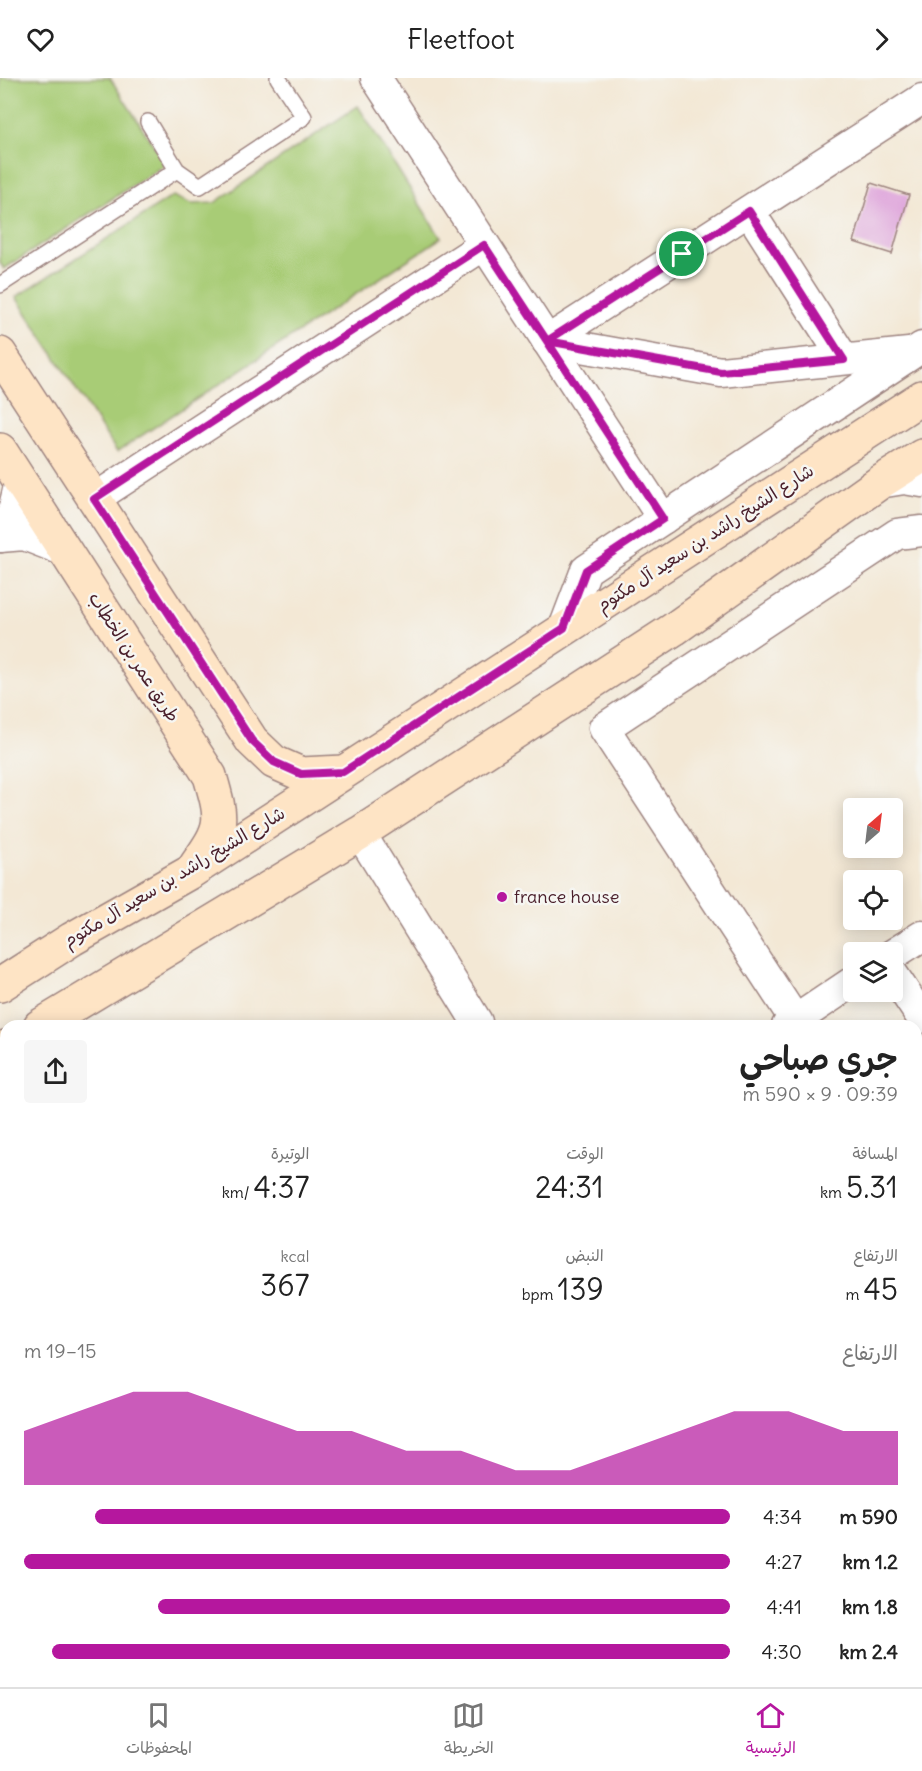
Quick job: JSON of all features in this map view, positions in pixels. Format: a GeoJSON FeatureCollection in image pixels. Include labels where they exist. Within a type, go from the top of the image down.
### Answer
{"type":"FeatureCollection","features":[{"type":"Feature","properties":{"kind":"street"},"geometry":{"type":"LineString","coordinates":[[376,78],[663,519]]}},
{"type":"Feature","properties":{"kind":"street"},"geometry":{"type":"LineString","coordinates":[[547,341],[749,211],[920,106]]}},
{"type":"Feature","properties":{"kind":"street"},"geometry":{"type":"LineString","coordinates":[[749,211],[844,360]]}},
{"type":"Feature","properties":{"kind":"street"},"geometry":{"type":"LineString","coordinates":[[94,499],[484,245]]}},
{"type":"Feature","properties":{"kind":"street"},"geometry":{"type":"LineString","coordinates":[[547,341],[721,372],[918,350]]}},
{"type":"Feature","properties":{"kind":"street"},"geometry":{"type":"LineString","coordinates":[[564,628],[586,570],[918,350]]}},
{"type":"Feature","properties":{"kind":"street"},"geometry":{"type":"LineString","coordinates":[[0,361],[94,499],[252,741],[274,762],[301,774],[343,772]]}},
{"type":"Feature","properties":{"kind":"street","name":"شارع الشيخ راشد بن سعيد آل مكتوم"},"geometry":{"type":"LineString","coordinates":[[0,985],[72,939],[192,871],[922,397]]}},
{"type":"Feature","properties":{"kind":"street","name":"طريق عمر بن الخطاب"},"geometry":{"type":"LineString","coordinates":[[0,450],[210,776],[219,807],[219,829],[213,842],[192,871]]}},
{"type":"Feature","properties":{"kind":"street"},"geometry":{"type":"LineString","coordinates":[[50,1020],[360,833],[674,629],[879,483],[922,456]]}},
{"type":"Feature","properties":{"kind":"street"},"geometry":{"type":"LineString","coordinates":[[879,483],[904,479],[922,482]]}},
{"type":"Feature","properties":{"kind":"street"},"geometry":{"type":"LineString","coordinates":[[0,537],[13,511],[20,482]]}},
{"type":"Feature","properties":{"kind":"street"},"geometry":{"type":"LineString","coordinates":[[789,1020],[604,728],[897,534],[922,531]]}},
{"type":"Feature","properties":{"kind":"street"},"geometry":{"type":"LineString","coordinates":[[0,537],[24,535],[65,551]]}},
{"type":"Feature","properties":{"kind":"street"},"geometry":{"type":"LineString","coordinates":[[674,629],[696,667]]}},
{"type":"Feature","properties":{"kind":"street"},"geometry":{"type":"LineString","coordinates":[[360,833],[476,1020]]}},
{"type":"Feature","properties":{"kind":"street"},"geometry":{"type":"LineString","coordinates":[[903,948],[922,936]]}},
{"type":"Feature","properties":{"kind":"street"},"geometry":{"type":"LineString","coordinates":[[0,995],[72,939]]}},
{"type":"Feature","properties":{"kind":"street"},"geometry":{"type":"LineString","coordinates":[[796,1020],[843,988]]}},
{"type":"Feature","properties":{"kind":"street"},"geometry":{"type":"LineString","coordinates":[[903,990],[922,1018]]}},
{"type":"Feature","properties":{"kind":"lane"},"geometry":{"type":"LineString","coordinates":[[148,122],[177,171],[200,186],[304,117],[278,78]]}},
{"type":"Feature","properties":{"kind":"lane"},"geometry":{"type":"LineString","coordinates":[[0,285],[177,171]]}},
{"type":"Feature","properties":{"kind":"green space"},"geometry":{"type":"Polygon","coordinates":[[[0,78],[110,78],[166,164],[4,269],[0,263],[0,78]]]}},
{"type":"Feature","properties":{"kind":"green space"},"geometry":{"type":"Polygon","coordinates":[[[358,106],[441,238],[117,452],[16,297],[173,196],[191,204],[214,203],[358,106]]]}},
{"type":"Feature","properties":{"kind":"building"},"geometry":{"type":"Polygon","coordinates":[[[871,183],[909,195],[892,254],[854,242],[871,183]]]}},
{"type":"Feature","properties":{"kind":"place","name":"france house"},"geometry":{"type":"Point","coordinates":[502,897]}},
{"type":"Feature","properties":{"kind":"route"},"geometry":{"type":"LineString","coordinates":[[682,254],[547,341],[663,519],[586,570],[564,628],[343,772],[301,774],[274,762],[252,741],[94,499],[484,245],[547,341],[721,372],[844,360],[749,211],[682,254]]}}]}
